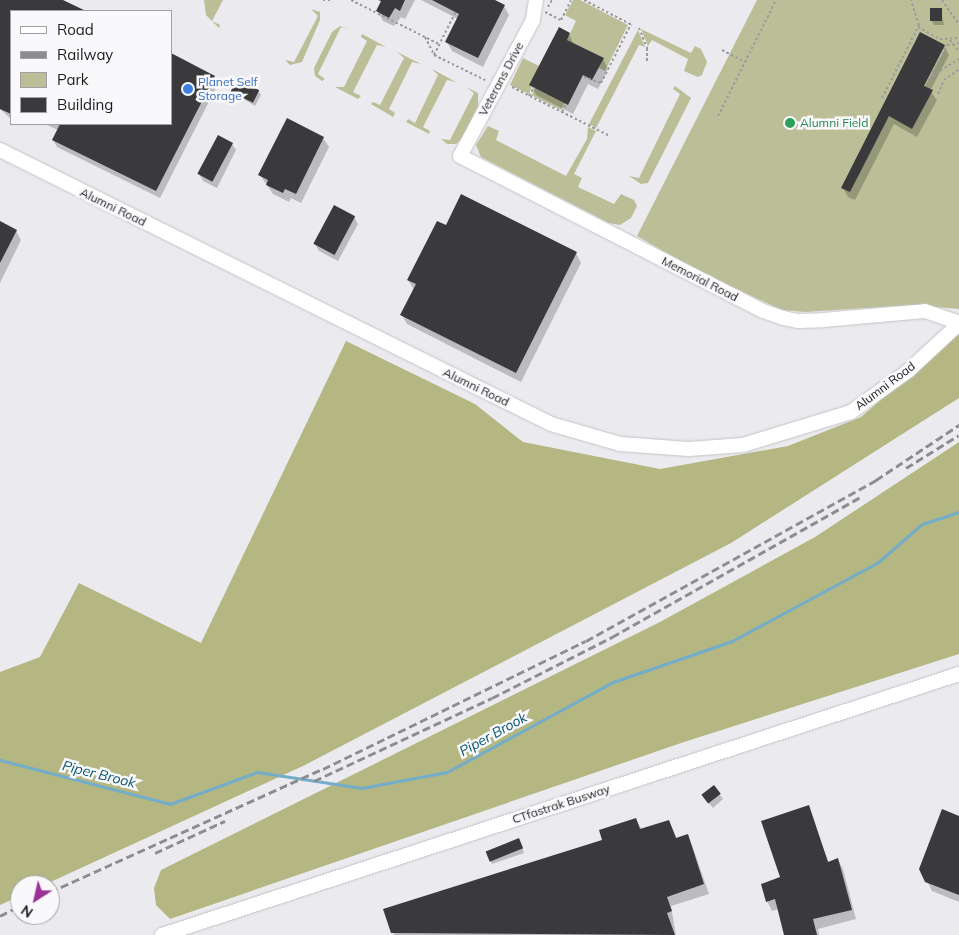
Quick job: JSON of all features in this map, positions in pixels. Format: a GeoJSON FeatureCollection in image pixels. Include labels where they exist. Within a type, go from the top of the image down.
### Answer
{"type":"FeatureCollection","features":[{"type":"Feature","properties":{"kind":"street","name":"Veterans Drive"},"geometry":{"type":"LineString","coordinates":[[460,156],[533,20],[536,0]]}},
{"type":"Feature","properties":{"kind":"street","name":"Alumni Road"},"geometry":{"type":"LineString","coordinates":[[0,150],[551,424],[620,444],[689,449],[743,446],[842,415],[908,371],[959,324]]}},
{"type":"Feature","properties":{"kind":"street","name":"Memorial Road"},"geometry":{"type":"LineString","coordinates":[[460,156],[776,315],[807,321],[925,311],[959,324]]}},
{"type":"Feature","properties":{"kind":"street","name":"CTfastrak Busway"},"geometry":{"type":"LineString","coordinates":[[162,935],[959,674]]}},
{"type":"Feature","properties":{"kind":"path"},"geometry":{"type":"LineString","coordinates":[[323,0],[332,0]]}},
{"type":"Feature","properties":{"kind":"path"},"geometry":{"type":"LineString","coordinates":[[351,0],[440,44]]}},
{"type":"Feature","properties":{"kind":"path"},"geometry":{"type":"LineString","coordinates":[[546,12],[561,20],[571,0]]}},
{"type":"Feature","properties":{"kind":"path"},"geometry":{"type":"LineString","coordinates":[[584,0],[631,24],[601,83],[584,78]]}},
{"type":"Feature","properties":{"kind":"path"},"geometry":{"type":"LineString","coordinates":[[718,116],[776,0]]}},
{"type":"Feature","properties":{"kind":"path"},"geometry":{"type":"LineString","coordinates":[[882,98],[918,27],[911,0]]}},
{"type":"Feature","properties":{"kind":"path"},"geometry":{"type":"LineString","coordinates":[[942,0],[959,24]]}},
{"type":"Feature","properties":{"kind":"path"},"geometry":{"type":"LineString","coordinates":[[434,55],[456,11]]}},
{"type":"Feature","properties":{"kind":"path"},"geometry":{"type":"LineString","coordinates":[[918,27],[950,40],[959,38]]}},
{"type":"Feature","properties":{"kind":"path"},"geometry":{"type":"LineString","coordinates":[[639,28],[647,48],[647,63]]}},
{"type":"Feature","properties":{"kind":"path"},"geometry":{"type":"LineString","coordinates":[[425,37],[434,55],[486,80]]}},
{"type":"Feature","properties":{"kind":"path"},"geometry":{"type":"LineString","coordinates":[[950,40],[959,52]]}},
{"type":"Feature","properties":{"kind":"path"},"geometry":{"type":"LineString","coordinates":[[928,81],[947,45],[959,43]]}},
{"type":"Feature","properties":{"kind":"path"},"geometry":{"type":"LineString","coordinates":[[722,50],[745,62]]}},
{"type":"Feature","properties":{"kind":"path"},"geometry":{"type":"LineString","coordinates":[[930,77],[959,59]]}},
{"type":"Feature","properties":{"kind":"path"},"geometry":{"type":"LineString","coordinates":[[938,94],[944,80],[959,69]]}},
{"type":"Feature","properties":{"kind":"path"},"geometry":{"type":"LineString","coordinates":[[508,85],[610,136]]}},
{"type":"Feature","properties":{"kind":"path"},"geometry":{"type":"LineString","coordinates":[[530,96],[534,88]]}},
{"type":"Feature","properties":{"kind":"path"},"geometry":{"type":"LineString","coordinates":[[562,112],[566,104]]}},
{"type":"Feature","properties":{"kind":"green space"},"geometry":{"type":"Polygon","coordinates":[[[204,0],[223,0],[212,21],[206,15],[204,0]]]}},
{"type":"Feature","properties":{"kind":"green space"},"geometry":{"type":"Polygon","coordinates":[[[573,0],[580,0],[628,25],[605,71],[599,68],[603,58],[567,40],[576,21],[565,15],[573,0]]]}},
{"type":"Feature","properties":{"kind":"green space","name":"Alumni Field"},"geometry":{"type":"Polygon","coordinates":[[[757,0],[959,0],[959,309],[912,305],[805,312],[782,310],[702,273],[637,236],[757,0]]]}},
{"type":"Feature","properties":{"kind":"green space"},"geometry":{"type":"Polygon","coordinates":[[[311,9],[320,12],[320,20],[302,62],[290,65],[285,60],[294,62],[318,16],[311,9]]]}},
{"type":"Feature","properties":{"kind":"green space"},"geometry":{"type":"Polygon","coordinates":[[[340,26],[350,30],[341,27],[318,74],[325,79],[322,81],[315,76],[314,68],[332,32],[340,26]]]}},
{"type":"Feature","properties":{"kind":"green space"},"geometry":{"type":"Polygon","coordinates":[[[641,29],[691,53],[695,46],[701,49],[707,62],[702,75],[698,77],[684,71],[688,59],[652,40],[648,46],[641,29]]]}},
{"type":"Feature","properties":{"kind":"green space"},"geometry":{"type":"Polygon","coordinates":[[[638,30],[645,47],[639,45],[596,128],[589,124],[638,30]]]}},
{"type":"Feature","properties":{"kind":"green space"},"geometry":{"type":"Polygon","coordinates":[[[362,34],[386,47],[377,45],[353,92],[361,96],[358,99],[335,87],[344,87],[367,41],[361,37],[362,34]]]}},
{"type":"Feature","properties":{"kind":"green space"},"geometry":{"type":"Polygon","coordinates":[[[397,52],[421,64],[412,62],[389,109],[395,113],[393,117],[371,104],[373,102],[380,105],[404,58],[397,52]]]}},
{"type":"Feature","properties":{"kind":"green space"},"geometry":{"type":"Polygon","coordinates":[[[523,58],[539,66],[529,94],[510,85],[523,58]]]}},
{"type":"Feature","properties":{"kind":"green space"},"geometry":{"type":"Polygon","coordinates":[[[432,69],[456,82],[447,80],[423,127],[430,131],[429,134],[406,122],[408,119],[415,123],[438,75],[432,69]]]}},
{"type":"Feature","properties":{"kind":"green space"},"geometry":{"type":"Polygon","coordinates":[[[675,86],[691,98],[648,183],[641,184],[629,176],[639,178],[680,94],[673,89],[675,86]]]}},
{"type":"Feature","properties":{"kind":"green space"},"geometry":{"type":"Polygon","coordinates":[[[466,87],[478,93],[478,107],[462,139],[456,144],[447,144],[441,139],[450,140],[474,93],[466,87]]]}},
{"type":"Feature","properties":{"kind":"green space"},"geometry":{"type":"Polygon","coordinates":[[[535,88],[564,103],[561,110],[531,95],[535,88]]]}},
{"type":"Feature","properties":{"kind":"green space"},"geometry":{"type":"Polygon","coordinates":[[[488,126],[499,131],[496,140],[566,176],[587,139],[588,127],[596,131],[574,174],[582,178],[578,187],[614,204],[621,194],[634,200],[637,206],[631,218],[620,225],[609,223],[481,157],[476,145],[488,126]]]}},
{"type":"Feature","properties":{"kind":"green space"},"geometry":{"type":"Polygon","coordinates":[[[959,332],[959,398],[731,543],[303,766],[60,878],[60,875],[10,875],[10,900],[0,905],[0,672],[40,657],[79,583],[201,643],[346,341],[475,404],[523,442],[660,469],[788,446],[861,417],[959,332]]]}},
{"type":"Feature","properties":{"kind":"green space"},"geometry":{"type":"Polygon","coordinates":[[[959,442],[959,654],[684,742],[170,919],[156,905],[154,888],[161,870],[660,622],[815,537],[959,442]]]}},
{"type":"Feature","properties":{"kind":"building"},"geometry":{"type":"Polygon","coordinates":[[[0,0],[63,0],[84,10],[10,10],[10,114],[0,109],[0,0]]]}},
{"type":"Feature","properties":{"kind":"building"},"geometry":{"type":"Polygon","coordinates":[[[378,0],[405,0],[400,11],[395,8],[389,18],[376,11],[381,1],[378,0]]]}},
{"type":"Feature","properties":{"kind":"building"},"geometry":{"type":"Polygon","coordinates":[[[432,0],[495,0],[505,5],[478,58],[445,42],[459,14],[432,0]]]}},
{"type":"Feature","properties":{"kind":"building"},"geometry":{"type":"Polygon","coordinates":[[[930,8],[942,8],[942,21],[930,21],[930,8]]]}},
{"type":"Feature","properties":{"kind":"building"},"geometry":{"type":"Polygon","coordinates":[[[559,27],[570,33],[567,40],[604,58],[592,80],[583,75],[568,105],[529,85],[559,27]]]}},
{"type":"Feature","properties":{"kind":"building"},"geometry":{"type":"Polygon","coordinates":[[[920,32],[945,45],[924,86],[933,90],[912,129],[889,116],[850,192],[841,188],[920,32]]]}},
{"type":"Feature","properties":{"kind":"building"},"geometry":{"type":"Polygon","coordinates":[[[172,54],[215,76],[156,191],[52,140],[60,125],[172,125],[172,54]]]}},
{"type":"Feature","properties":{"kind":"building"},"geometry":{"type":"Polygon","coordinates":[[[237,79],[259,90],[253,103],[231,91],[237,79]]]}},
{"type":"Feature","properties":{"kind":"building"},"geometry":{"type":"Polygon","coordinates":[[[287,118],[324,137],[296,194],[285,189],[283,193],[266,185],[268,180],[258,175],[287,118]]]}},
{"type":"Feature","properties":{"kind":"building"},"geometry":{"type":"Polygon","coordinates":[[[218,135],[233,143],[212,182],[197,174],[218,135]]]}},
{"type":"Feature","properties":{"kind":"building"},"geometry":{"type":"Polygon","coordinates":[[[461,194],[577,252],[516,373],[400,315],[416,284],[407,280],[437,221],[446,225],[461,194]]]}},
{"type":"Feature","properties":{"kind":"building"},"geometry":{"type":"Polygon","coordinates":[[[334,205],[355,216],[335,255],[313,244],[334,205]]]}},
{"type":"Feature","properties":{"kind":"building"},"geometry":{"type":"Polygon","coordinates":[[[0,221],[17,230],[0,263],[0,221]]]}},
{"type":"Feature","properties":{"kind":"building"},"geometry":{"type":"Polygon","coordinates":[[[714,785],[721,794],[708,804],[701,795],[714,785]]]}},
{"type":"Feature","properties":{"kind":"building"},"geometry":{"type":"Polygon","coordinates":[[[809,805],[828,862],[838,858],[852,910],[813,919],[817,935],[784,935],[775,899],[766,902],[761,884],[780,877],[761,821],[809,805]]]}},
{"type":"Feature","properties":{"kind":"building"},"geometry":{"type":"Polygon","coordinates":[[[942,809],[959,816],[959,895],[925,882],[919,869],[942,809]]]}},
{"type":"Feature","properties":{"kind":"building"},"geometry":{"type":"Polygon","coordinates":[[[636,818],[640,829],[669,820],[676,838],[688,834],[704,884],[667,897],[672,911],[667,913],[675,935],[391,933],[383,909],[602,840],[599,830],[636,818]]]}},
{"type":"Feature","properties":{"kind":"building"},"geometry":{"type":"Polygon","coordinates":[[[519,838],[523,848],[490,862],[486,851],[519,838]]]}},
{"type":"Feature","properties":{"kind":"waterway","name":"Piper Brook"},"geometry":{"type":"LineString","coordinates":[[0,760],[170,804],[257,772],[362,788],[447,772],[613,682],[732,641],[877,563],[922,524],[959,512]]}},
{"type":"Feature","properties":{"kind":"railway"},"geometry":{"type":"LineString","coordinates":[[60,887],[323,769],[586,641],[876,480],[959,425]]}},
{"type":"Feature","properties":{"kind":"railway"},"geometry":{"type":"LineString","coordinates":[[906,468],[959,435]]}},
{"type":"Feature","properties":{"kind":"railway"},"geometry":{"type":"LineString","coordinates":[[314,781],[492,698],[612,637],[862,496]]}},
{"type":"Feature","properties":{"kind":"railway"},"geometry":{"type":"LineString","coordinates":[[155,853],[225,821]]}},
{"type":"Feature","properties":{"kind":"railway"},"geometry":{"type":"LineString","coordinates":[[0,916],[10,911]]}},
{"type":"Feature","properties":{"kind":"place","name":"Planet Self Storage"},"geometry":{"type":"Point","coordinates":[188,89]}},
{"type":"Feature","properties":{"kind":"place","name":"Alumni Field"},"geometry":{"type":"Point","coordinates":[790,123]}}]}
